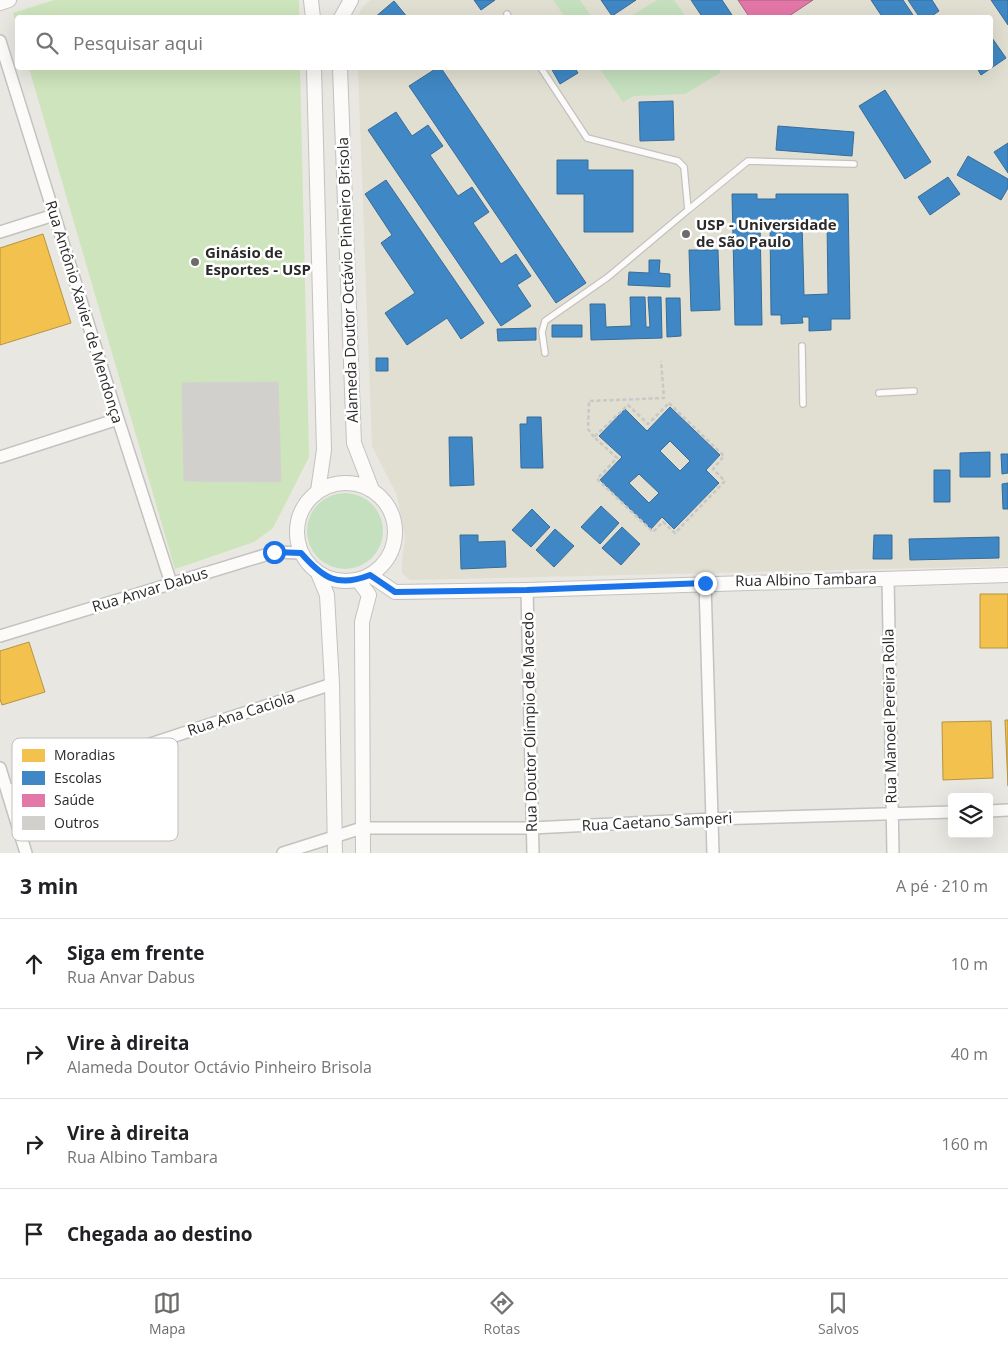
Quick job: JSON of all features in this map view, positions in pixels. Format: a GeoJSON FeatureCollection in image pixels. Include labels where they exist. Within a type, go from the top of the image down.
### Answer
{"type":"FeatureCollection","features":[{"type":"Feature","properties":{"kind":"street"},"geometry":{"type":"LineString","coordinates":[[0,3],[9,0]]}},
{"type":"Feature","properties":{"kind":"street"},"geometry":{"type":"LineString","coordinates":[[311,0],[313,15]]}},
{"type":"Feature","properties":{"kind":"street"},"geometry":{"type":"LineString","coordinates":[[343,15],[351,0]]}},
{"type":"Feature","properties":{"kind":"street","name":"Rua Antônio Xavier de Mendonça"},"geometry":{"type":"LineString","coordinates":[[0,40],[171,583]]}},
{"type":"Feature","properties":{"kind":"street","name":"Alameda Doutor Octávio Pinheiro Brisola"},"geometry":{"type":"LineString","coordinates":[[314,70],[324,450],[318,491]]}},
{"type":"Feature","properties":{"kind":"street","name":"Alameda Doutor Octávio Pinheiro Brisola"},"geometry":{"type":"LineString","coordinates":[[340,70],[354,443],[372,490],[384,501],[393,516],[395,533],[392,550],[383,564],[364,577]]}},
{"type":"Feature","properties":{"kind":"street"},"geometry":{"type":"LineString","coordinates":[[0,232],[54,215]]}},
{"type":"Feature","properties":{"kind":"street"},"geometry":{"type":"LineString","coordinates":[[0,457],[118,419]]}},
{"type":"Feature","properties":{"kind":"street"},"geometry":{"type":"LineString","coordinates":[[335,853],[332,684],[326,595],[318,573],[301,553],[297,543],[297,521],[306,502],[318,491],[342,483],[357,484],[372,490]]}},
{"type":"Feature","properties":{"kind":"street","name":"Rua Anvar Dabus"},"geometry":{"type":"LineString","coordinates":[[0,636],[274,552],[301,553]]}},
{"type":"Feature","properties":{"kind":"street"},"geometry":{"type":"LineString","coordinates":[[318,573],[331,579],[344,581],[364,577],[368,595],[362,622],[363,853]]}},
{"type":"Feature","properties":{"kind":"street","name":"Rua Albino Tambara"},"geometry":{"type":"LineString","coordinates":[[364,577],[395,592],[527,590],[1008,575]]}},
{"type":"Feature","properties":{"kind":"street","name":"Rua Manoel Pereira Rolla"},"geometry":{"type":"LineString","coordinates":[[888,578],[893,853]]}},
{"type":"Feature","properties":{"kind":"street"},"geometry":{"type":"LineString","coordinates":[[705,583],[713,853]]}},
{"type":"Feature","properties":{"kind":"street","name":"Rua Doutor Olímpio de Macedo"},"geometry":{"type":"LineString","coordinates":[[527,590],[533,853]]}},
{"type":"Feature","properties":{"kind":"street","name":"Rua Ana Caciola"},"geometry":{"type":"LineString","coordinates":[[168,738],[332,684]]}},
{"type":"Feature","properties":{"kind":"street"},"geometry":{"type":"LineString","coordinates":[[0,768],[12,805]]}},
{"type":"Feature","properties":{"kind":"street","name":"Rua Ana Caciola"},"geometry":{"type":"LineString","coordinates":[[8,791],[12,790]]}},
{"type":"Feature","properties":{"kind":"street"},"geometry":{"type":"LineString","coordinates":[[993,810],[1008,810]]}},
{"type":"Feature","properties":{"kind":"street","name":"Rua Caetano Samperi"},"geometry":{"type":"LineString","coordinates":[[283,853],[362,828],[532,828],[712,819],[948,812]]}},
{"type":"Feature","properties":{"kind":"lane"},"geometry":{"type":"LineString","coordinates":[[542,70],[586,138],[678,161],[684,167],[688,210]]}},
{"type":"Feature","properties":{"kind":"lane"},"geometry":{"type":"LineString","coordinates":[[545,353],[542,332],[545,321],[608,277],[748,161],[854,164]]}},
{"type":"Feature","properties":{"kind":"lane"},"geometry":{"type":"LineString","coordinates":[[802,346],[803,404]]}},
{"type":"Feature","properties":{"kind":"lane"},"geometry":{"type":"LineString","coordinates":[[879,393],[914,391]]}},
{"type":"Feature","properties":{"kind":"path"},"geometry":{"type":"LineString","coordinates":[[628,400],[628,405],[648,424],[669,403],[724,456],[713,469],[725,481],[675,533],[663,522],[653,532],[597,479],[617,458],[588,430],[589,401],[664,398],[661,361]]}},
{"type":"Feature","properties":{"kind":"path"},"geometry":{"type":"LineString","coordinates":[[594,437],[628,405]]}},
{"type":"Feature","properties":{"kind":"shaded area","name":"USP - Universidade de São Paulo"},"geometry":{"type":"Polygon","coordinates":[[[370,0],[1008,0],[1008,566],[410,580],[402,573],[405,539],[397,495],[372,446],[358,70],[993,70],[993,15],[359,15],[361,9],[370,0]]]}},
{"type":"Feature","properties":{"kind":"green space"},"geometry":{"type":"Polygon","coordinates":[[[54,0],[299,0],[299,15],[15,15],[15,21],[13,13],[54,0]]]}},
{"type":"Feature","properties":{"kind":"green space"},"geometry":{"type":"Polygon","coordinates":[[[553,0],[580,0],[591,15],[564,15],[553,0]]]}},
{"type":"Feature","properties":{"kind":"green space"},"geometry":{"type":"Polygon","coordinates":[[[657,0],[674,0],[685,15],[632,15],[657,0]]]}},
{"type":"Feature","properties":{"kind":"green space","name":"Ginásio de Esportes - USP"},"geometry":{"type":"Polygon","coordinates":[[[30,70],[300,70],[309,457],[273,528],[254,542],[175,569],[30,70]]]}},
{"type":"Feature","properties":{"kind":"green space"},"geometry":{"type":"Polygon","coordinates":[[[600,70],[720,70],[720,73],[685,94],[634,96],[623,102],[600,70]]]}},
{"type":"Feature","properties":{"kind":"green space"},"geometry":{"type":"Polygon","coordinates":[[[345,493],[359,496],[372,504],[380,517],[383,531],[380,545],[372,558],[359,566],[345,569],[331,566],[318,558],[310,545],[307,531],[310,517],[318,504],[331,496],[345,493]]]}},
{"type":"Feature","properties":{"kind":"building: Moradias"},"geometry":{"type":"Polygon","coordinates":[[[43,234],[71,323],[0,345],[0,248],[43,234]]]}},
{"type":"Feature","properties":{"kind":"building: Moradias"},"geometry":{"type":"Polygon","coordinates":[[[980,594],[1008,594],[1008,648],[980,648],[980,594]]]}},
{"type":"Feature","properties":{"kind":"building: Moradias"},"geometry":{"type":"Polygon","coordinates":[[[29,642],[45,692],[2,705],[0,699],[0,651],[29,642]]]}},
{"type":"Feature","properties":{"kind":"building: Moradias"},"geometry":{"type":"Polygon","coordinates":[[[1005,720],[1008,720],[1008,786],[1005,720]]]}},
{"type":"Feature","properties":{"kind":"building: Moradias"},"geometry":{"type":"Polygon","coordinates":[[[991,721],[993,778],[943,780],[942,722],[991,721]]]}},
{"type":"Feature","properties":{"kind":"building: Escolas"},"geometry":{"type":"Polygon","coordinates":[[[474,0],[495,0],[481,10],[474,0]]]}},
{"type":"Feature","properties":{"kind":"building: Escolas"},"geometry":{"type":"Polygon","coordinates":[[[601,0],[636,0],[614,15],[611,15],[601,0]]]}},
{"type":"Feature","properties":{"kind":"building: Escolas"},"geometry":{"type":"Polygon","coordinates":[[[691,0],[722,0],[732,15],[701,15],[691,0]]]}},
{"type":"Feature","properties":{"kind":"building: Escolas"},"geometry":{"type":"Polygon","coordinates":[[[871,0],[903,0],[913,15],[881,15],[871,0]]]}},
{"type":"Feature","properties":{"kind":"building: Escolas"},"geometry":{"type":"Polygon","coordinates":[[[908,0],[932,0],[939,11],[933,15],[918,15],[908,0]]]}},
{"type":"Feature","properties":{"kind":"building: Escolas"},"geometry":{"type":"Polygon","coordinates":[[[991,0],[1008,0],[1008,25],[991,0]]]}},
{"type":"Feature","properties":{"kind":"building: Escolas"},"geometry":{"type":"Polygon","coordinates":[[[394,1],[406,15],[378,15],[394,1]]]}},
{"type":"Feature","properties":{"kind":"building: Escolas"},"geometry":{"type":"Polygon","coordinates":[[[993,39],[1006,58],[993,67],[993,39]]]}},
{"type":"Feature","properties":{"kind":"building: Escolas"},"geometry":{"type":"Polygon","coordinates":[[[434,70],[442,70],[586,283],[556,303],[409,86],[434,70]]]}},
{"type":"Feature","properties":{"kind":"building: Escolas"},"geometry":{"type":"Polygon","coordinates":[[[552,70],[576,70],[578,73],[560,84],[552,70]]]}},
{"type":"Feature","properties":{"kind":"building: Escolas"},"geometry":{"type":"Polygon","coordinates":[[[978,70],[988,70],[981,75],[978,70]]]}},
{"type":"Feature","properties":{"kind":"building: Escolas"},"geometry":{"type":"Polygon","coordinates":[[[885,90],[931,162],[905,179],[859,106],[885,90]]]}},
{"type":"Feature","properties":{"kind":"building: Escolas"},"geometry":{"type":"Polygon","coordinates":[[[673,101],[674,140],[640,141],[639,102],[673,101]]]}},
{"type":"Feature","properties":{"kind":"building: Escolas"},"geometry":{"type":"Polygon","coordinates":[[[396,112],[412,136],[428,125],[443,146],[430,155],[458,196],[472,187],[489,212],[473,223],[501,264],[516,254],[531,276],[517,285],[531,306],[501,326],[368,130],[396,112]]]}},
{"type":"Feature","properties":{"kind":"building: Escolas"},"geometry":{"type":"Polygon","coordinates":[[[778,126],[854,132],[852,156],[776,150],[778,126]]]}},
{"type":"Feature","properties":{"kind":"building: Escolas"},"geometry":{"type":"Polygon","coordinates":[[[1008,143],[1008,173],[994,152],[1008,143]]]}},
{"type":"Feature","properties":{"kind":"building: Escolas"},"geometry":{"type":"Polygon","coordinates":[[[968,156],[1008,179],[1008,188],[1001,200],[957,175],[968,156]]]}},
{"type":"Feature","properties":{"kind":"building: Escolas"},"geometry":{"type":"Polygon","coordinates":[[[557,160],[588,160],[588,170],[633,170],[633,232],[584,232],[584,194],[557,194],[557,160]]]}},
{"type":"Feature","properties":{"kind":"building: Escolas"},"geometry":{"type":"Polygon","coordinates":[[[948,177],[960,194],[930,215],[918,197],[948,177]]]}},
{"type":"Feature","properties":{"kind":"building: Escolas"},"geometry":{"type":"Polygon","coordinates":[[[386,180],[484,323],[461,339],[447,318],[407,345],[385,313],[415,293],[381,243],[392,235],[365,194],[386,180]]]}},
{"type":"Feature","properties":{"kind":"building: Escolas"},"geometry":{"type":"Polygon","coordinates":[[[732,194],[757,194],[757,199],[776,199],[776,194],[848,194],[850,319],[831,319],[831,330],[809,331],[809,317],[802,317],[803,323],[781,324],[781,315],[771,315],[770,223],[760,223],[762,325],[735,325],[732,194]],[[802,221],[804,295],[828,294],[827,221],[802,221]]]}},
{"type":"Feature","properties":{"kind":"building: Escolas"},"geometry":{"type":"Polygon","coordinates":[[[689,250],[718,250],[720,310],[691,311],[689,250]]]}},
{"type":"Feature","properties":{"kind":"building: Escolas"},"geometry":{"type":"Polygon","coordinates":[[[649,260],[660,260],[659,273],[670,274],[670,287],[628,285],[629,272],[649,273],[649,260]]]}},
{"type":"Feature","properties":{"kind":"building: Escolas"},"geometry":{"type":"Polygon","coordinates":[[[630,297],[645,297],[646,327],[650,327],[648,297],[661,297],[662,338],[591,340],[590,304],[605,304],[606,327],[631,326],[630,297]]]}},
{"type":"Feature","properties":{"kind":"building: Escolas"},"geometry":{"type":"Polygon","coordinates":[[[666,298],[680,298],[681,336],[667,337],[666,298]]]}},
{"type":"Feature","properties":{"kind":"building: Escolas"},"geometry":{"type":"Polygon","coordinates":[[[552,325],[582,325],[582,337],[552,337],[552,325]]]}},
{"type":"Feature","properties":{"kind":"building: Escolas"},"geometry":{"type":"Polygon","coordinates":[[[536,328],[536,340],[498,341],[497,329],[536,328]]]}},
{"type":"Feature","properties":{"kind":"building: Escolas"},"geometry":{"type":"Polygon","coordinates":[[[376,358],[388,358],[388,371],[376,371],[376,358]]]}},
{"type":"Feature","properties":{"kind":"building: Escolas"},"geometry":{"type":"Polygon","coordinates":[[[670,407],[720,455],[706,470],[719,483],[674,529],[662,517],[651,529],[600,480],[622,457],[599,436],[625,409],[647,431],[670,407]],[[670,441],[660,451],[680,471],[690,461],[670,441]],[[639,474],[629,483],[649,503],[659,493],[639,474]]]}},
{"type":"Feature","properties":{"kind":"building: Escolas"},"geometry":{"type":"Polygon","coordinates":[[[527,417],[541,417],[543,468],[521,468],[520,424],[527,424],[527,417]]]}},
{"type":"Feature","properties":{"kind":"building: Escolas"},"geometry":{"type":"Polygon","coordinates":[[[449,437],[472,437],[474,485],[450,486],[449,437]]]}},
{"type":"Feature","properties":{"kind":"building: Escolas"},"geometry":{"type":"Polygon","coordinates":[[[990,452],[990,477],[960,477],[960,453],[990,452]]]}},
{"type":"Feature","properties":{"kind":"building: Escolas"},"geometry":{"type":"Polygon","coordinates":[[[1001,454],[1008,454],[1008,473],[1002,474],[1001,454]]]}},
{"type":"Feature","properties":{"kind":"building: Escolas"},"geometry":{"type":"Polygon","coordinates":[[[934,470],[950,470],[950,502],[934,502],[934,470]]]}},
{"type":"Feature","properties":{"kind":"building: Escolas"},"geometry":{"type":"Polygon","coordinates":[[[1008,483],[1008,509],[1003,509],[1002,484],[1008,483]]]}},
{"type":"Feature","properties":{"kind":"building: Escolas"},"geometry":{"type":"Polygon","coordinates":[[[601,506],[619,523],[600,544],[581,527],[601,506]]]}},
{"type":"Feature","properties":{"kind":"building: Escolas"},"geometry":{"type":"Polygon","coordinates":[[[532,509],[550,527],[531,547],[512,530],[532,509]]]}},
{"type":"Feature","properties":{"kind":"building: Escolas"},"geometry":{"type":"Polygon","coordinates":[[[622,527],[640,544],[621,565],[602,548],[622,527]]]}},
{"type":"Feature","properties":{"kind":"building: Escolas"},"geometry":{"type":"Polygon","coordinates":[[[555,529],[574,546],[554,567],[536,550],[555,529]]]}},
{"type":"Feature","properties":{"kind":"building: Escolas"},"geometry":{"type":"Polygon","coordinates":[[[460,535],[478,535],[478,542],[505,541],[506,567],[461,569],[460,535]]]}},
{"type":"Feature","properties":{"kind":"building: Escolas"},"geometry":{"type":"Polygon","coordinates":[[[874,535],[892,535],[892,559],[873,559],[874,535]]]}},
{"type":"Feature","properties":{"kind":"building: Escolas"},"geometry":{"type":"Polygon","coordinates":[[[999,537],[999,558],[910,560],[909,539],[999,537]]]}},
{"type":"Feature","properties":{"kind":"building: Saúde"},"geometry":{"type":"Polygon","coordinates":[[[738,0],[813,0],[790,15],[748,15],[738,0]]]}},
{"type":"Feature","properties":{"kind":"building: Outros"},"geometry":{"type":"Polygon","coordinates":[[[278,382],[281,482],[184,481],[182,383],[278,382]]]}},
{"type":"Feature","properties":{"kind":"place","name":"USP - Universidade de São Paulo"},"geometry":{"type":"Point","coordinates":[686,234]}},
{"type":"Feature","properties":{"kind":"place","name":"Ginásio de Esportes - USP"},"geometry":{"type":"Point","coordinates":[195,262]}},
{"type":"Feature","properties":{"kind":"route"},"geometry":{"type":"LineString","coordinates":[[274,552],[301,553],[318,573],[331,579],[344,581],[358,580],[370,575],[395,592],[527,590],[705,583]]}}]}
